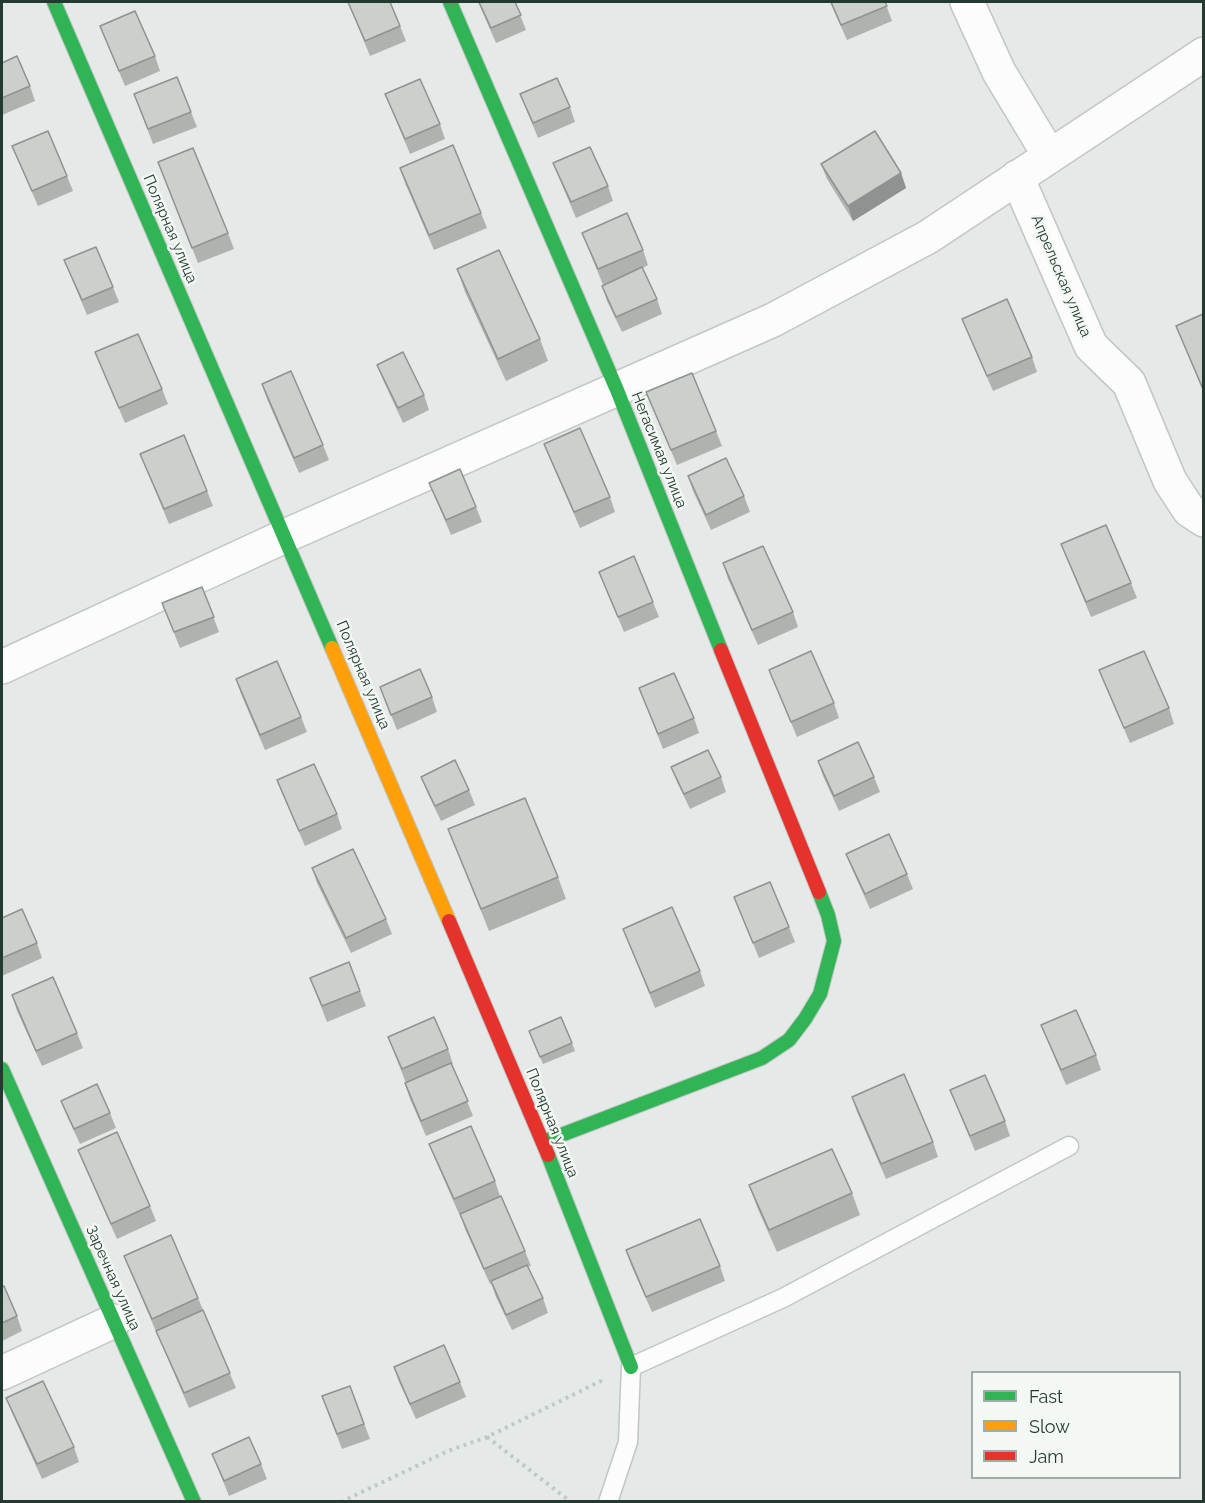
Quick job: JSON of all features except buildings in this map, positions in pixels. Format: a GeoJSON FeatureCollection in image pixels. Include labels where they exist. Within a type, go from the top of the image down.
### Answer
{"type":"FeatureCollection","features":[{"type":"Feature","properties":{"kind":"street","name":"Полярная улица"},"geometry":{"type":"LineString","coordinates":[[54,2],[543,1142],[631,1367]]}},
{"type":"Feature","properties":{"kind":"street","name":"Негасимая улица"},"geometry":{"type":"LineString","coordinates":[[450,2],[616,390],[828,915],[834,940],[820,994],[789,1040],[762,1058],[543,1142]]}},
{"type":"Feature","properties":{"kind":"street"},"geometry":{"type":"LineString","coordinates":[[967,2],[999,72],[1049,155]]}},
{"type":"Feature","properties":{"kind":"street"},"geometry":{"type":"LineString","coordinates":[[2,667],[285,536],[773,320],[928,237],[1203,54]]}},
{"type":"Feature","properties":{"kind":"street","name":"Апрельская улица"},"geometry":{"type":"LineString","coordinates":[[1017,177],[1091,346],[1129,383],[1170,481],[1189,510],[1203,520]]}},
{"type":"Feature","properties":{"kind":"street","name":"Заречная улица"},"geometry":{"type":"LineString","coordinates":[[2,1069],[194,1502]]}},
{"type":"Feature","properties":{"kind":"street"},"geometry":{"type":"LineString","coordinates":[[2,1373],[114,1321]]}},
{"type":"Feature","properties":{"kind":"lane"},"geometry":{"type":"LineString","coordinates":[[608,1502],[628,1442],[631,1367],[783,1298],[1069,1146]]}},
{"type":"Feature","properties":{"kind":"path"},"geometry":{"type":"LineString","coordinates":[[341,1502],[448,1451],[487,1437],[631,1367]]}},
{"type":"Feature","properties":{"kind":"path"},"geometry":{"type":"LineString","coordinates":[[487,1437],[571,1502]]}},
{"type":"Feature","properties":{"kind":"traffic: fast"},"geometry":{"type":"LineString","coordinates":[[54,2],[332,648]]}},
{"type":"Feature","properties":{"kind":"traffic: fast"},"geometry":{"type":"LineString","coordinates":[[450,2],[617,390],[721,650]]}},
{"type":"Feature","properties":{"kind":"traffic: fast"},"geometry":{"type":"LineString","coordinates":[[543,1142],[762,1058],[789,1040],[820,994],[834,941],[828,915],[819,892]]}},
{"type":"Feature","properties":{"kind":"traffic: fast"},"geometry":{"type":"LineString","coordinates":[[2,1069],[194,1502]]}},
{"type":"Feature","properties":{"kind":"traffic: fast"},"geometry":{"type":"LineString","coordinates":[[548,1155],[631,1367]]}},
{"type":"Feature","properties":{"kind":"traffic: slow"},"geometry":{"type":"LineString","coordinates":[[332,648],[449,921]]}},
{"type":"Feature","properties":{"kind":"traffic: jam"},"geometry":{"type":"LineString","coordinates":[[721,650],[819,892]]}},
{"type":"Feature","properties":{"kind":"traffic: jam"},"geometry":{"type":"LineString","coordinates":[[449,921],[548,1155]]}}]}
